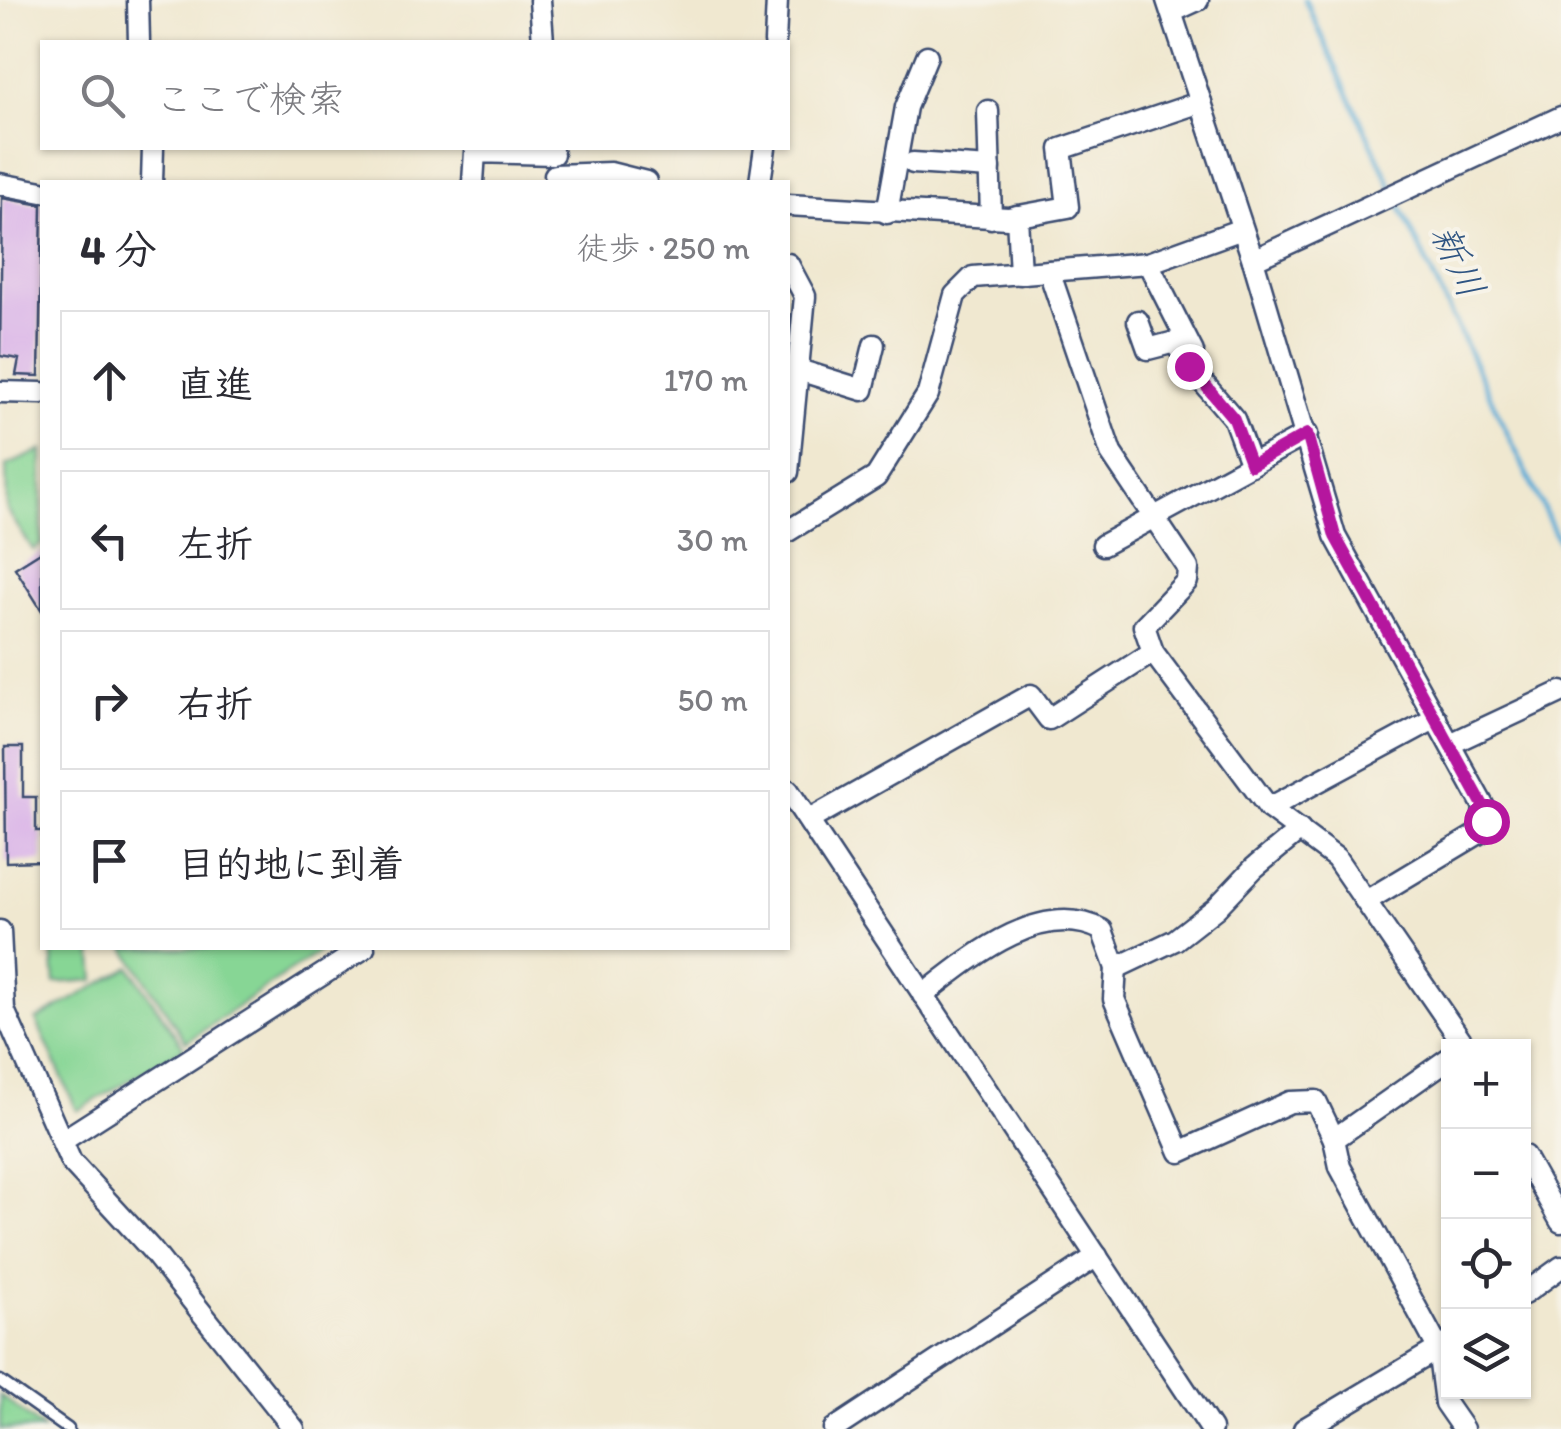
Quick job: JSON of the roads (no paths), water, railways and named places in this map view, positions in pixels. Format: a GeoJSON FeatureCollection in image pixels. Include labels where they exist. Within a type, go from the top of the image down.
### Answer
{"type":"FeatureCollection","features":[{"type":"Feature","properties":{"kind":"street"},"geometry":{"type":"LineString","coordinates":[[138,0],[140,40]]}},
{"type":"Feature","properties":{"kind":"street"},"geometry":{"type":"LineString","coordinates":[[540,0],[543,40]]}},
{"type":"Feature","properties":{"kind":"street"},"geometry":{"type":"LineString","coordinates":[[775,40],[777,0]]}},
{"type":"Feature","properties":{"kind":"street"},"geometry":{"type":"LineString","coordinates":[[1198,0],[1170,6],[1253,260],[1335,536],[1484,807],[1481,832],[1366,901]]}},
{"type":"Feature","properties":{"kind":"street"},"geometry":{"type":"LineString","coordinates":[[887,212],[906,108],[927,56]]}},
{"type":"Feature","properties":{"kind":"street"},"geometry":{"type":"LineString","coordinates":[[790,204],[991,218],[1068,206],[1061,150],[1201,102]]}},
{"type":"Feature","properties":{"kind":"street"},"geometry":{"type":"LineString","coordinates":[[988,111],[991,218]]}},
{"type":"Feature","properties":{"kind":"street"},"geometry":{"type":"LineString","coordinates":[[1253,260],[1561,117]]}},
{"type":"Feature","properties":{"kind":"street"},"geometry":{"type":"LineString","coordinates":[[152,180],[154,150]]}},
{"type":"Feature","properties":{"kind":"street"},"geometry":{"type":"LineString","coordinates":[[760,180],[764,150]]}},
{"type":"Feature","properties":{"kind":"street"},"geometry":{"type":"LineString","coordinates":[[473,180],[475,152],[610,172],[639,180]]}},
{"type":"Feature","properties":{"kind":"street"},"geometry":{"type":"LineString","coordinates":[[913,164],[990,168]]}},
{"type":"Feature","properties":{"kind":"street"},"geometry":{"type":"LineString","coordinates":[[0,184],[40,192]]}},
{"type":"Feature","properties":{"kind":"street"},"geometry":{"type":"LineString","coordinates":[[1017,216],[1020,274]]}},
{"type":"Feature","properties":{"kind":"street"},"geometry":{"type":"LineString","coordinates":[[790,530],[876,477],[928,394],[955,294],[972,278],[1148,263],[1242,228]]}},
{"type":"Feature","properties":{"kind":"street"},"geometry":{"type":"LineString","coordinates":[[1148,263],[1192,352],[1189,366]]}},
{"type":"Feature","properties":{"kind":"street"},"geometry":{"type":"LineString","coordinates":[[790,268],[805,296],[794,369],[790,438]]}},
{"type":"Feature","properties":{"kind":"street"},"geometry":{"type":"LineString","coordinates":[[1049,272],[1112,453],[1188,568],[1186,580],[1144,626],[1153,652],[1269,808],[1336,858],[1460,1039]]}},
{"type":"Feature","properties":{"kind":"street"},"geometry":{"type":"LineString","coordinates":[[1138,321],[1148,349],[1175,342],[1189,366],[1234,419],[1251,465]]}},
{"type":"Feature","properties":{"kind":"street"},"geometry":{"type":"LineString","coordinates":[[794,369],[863,390],[874,345]]}},
{"type":"Feature","properties":{"kind":"street"},"geometry":{"type":"LineString","coordinates":[[0,392],[40,394]]}},
{"type":"Feature","properties":{"kind":"street"},"geometry":{"type":"LineString","coordinates":[[1103,546],[1307,434]]}},
{"type":"Feature","properties":{"kind":"street"},"geometry":{"type":"LineString","coordinates":[[809,820],[1031,695],[1050,718],[1153,652]]}},
{"type":"Feature","properties":{"kind":"street"},"geometry":{"type":"LineString","coordinates":[[1450,744],[1561,692]]}},
{"type":"Feature","properties":{"kind":"street"},"geometry":{"type":"LineString","coordinates":[[1269,808],[1436,718]]}},
{"type":"Feature","properties":{"kind":"street"},"geometry":{"type":"LineString","coordinates":[[790,793],[1211,1429]]}},
{"type":"Feature","properties":{"kind":"street"},"geometry":{"type":"LineString","coordinates":[[1116,968],[1175,940],[1216,908],[1254,868],[1300,830]]}},
{"type":"Feature","properties":{"kind":"street"},"geometry":{"type":"LineString","coordinates":[[923,995],[982,949],[1059,920],[1087,922],[1102,930],[1116,968],[1114,999],[1180,1152],[1290,1102],[1316,1101],[1334,1139],[1340,1167],[1441,1343]]}},
{"type":"Feature","properties":{"kind":"street"},"geometry":{"type":"LineString","coordinates":[[0,931],[4,1010],[65,1139],[72,1162],[151,1250],[294,1429]]}},
{"type":"Feature","properties":{"kind":"street"},"geometry":{"type":"LineString","coordinates":[[65,1139],[361,950]]}},
{"type":"Feature","properties":{"kind":"street"},"geometry":{"type":"LineString","coordinates":[[1334,1139],[1441,1065]]}},
{"type":"Feature","properties":{"kind":"street"},"geometry":{"type":"LineString","coordinates":[[1531,1168],[1561,1222]]}},
{"type":"Feature","properties":{"kind":"street"},"geometry":{"type":"LineString","coordinates":[[834,1429],[1097,1256]]}},
{"type":"Feature","properties":{"kind":"street"},"geometry":{"type":"LineString","coordinates":[[1531,1289],[1561,1267]]}},
{"type":"Feature","properties":{"kind":"street"},"geometry":{"type":"LineString","coordinates":[[1304,1429],[1441,1347]]}},
{"type":"Feature","properties":{"kind":"street"},"geometry":{"type":"LineString","coordinates":[[1445,1399],[1463,1429]]}},
{"type":"Feature","properties":{"kind":"lane"},"geometry":{"type":"LineString","coordinates":[[0,1381],[68,1429]]}},
{"type":"Feature","properties":{"kind":"waterway","name":"新川"},"geometry":{"type":"LineString","coordinates":[[1305,0],[1392,188]]}},
{"type":"Feature","properties":{"kind":"waterway","name":"新川"},"geometry":{"type":"LineString","coordinates":[[1396,198],[1561,546]]}}]}
